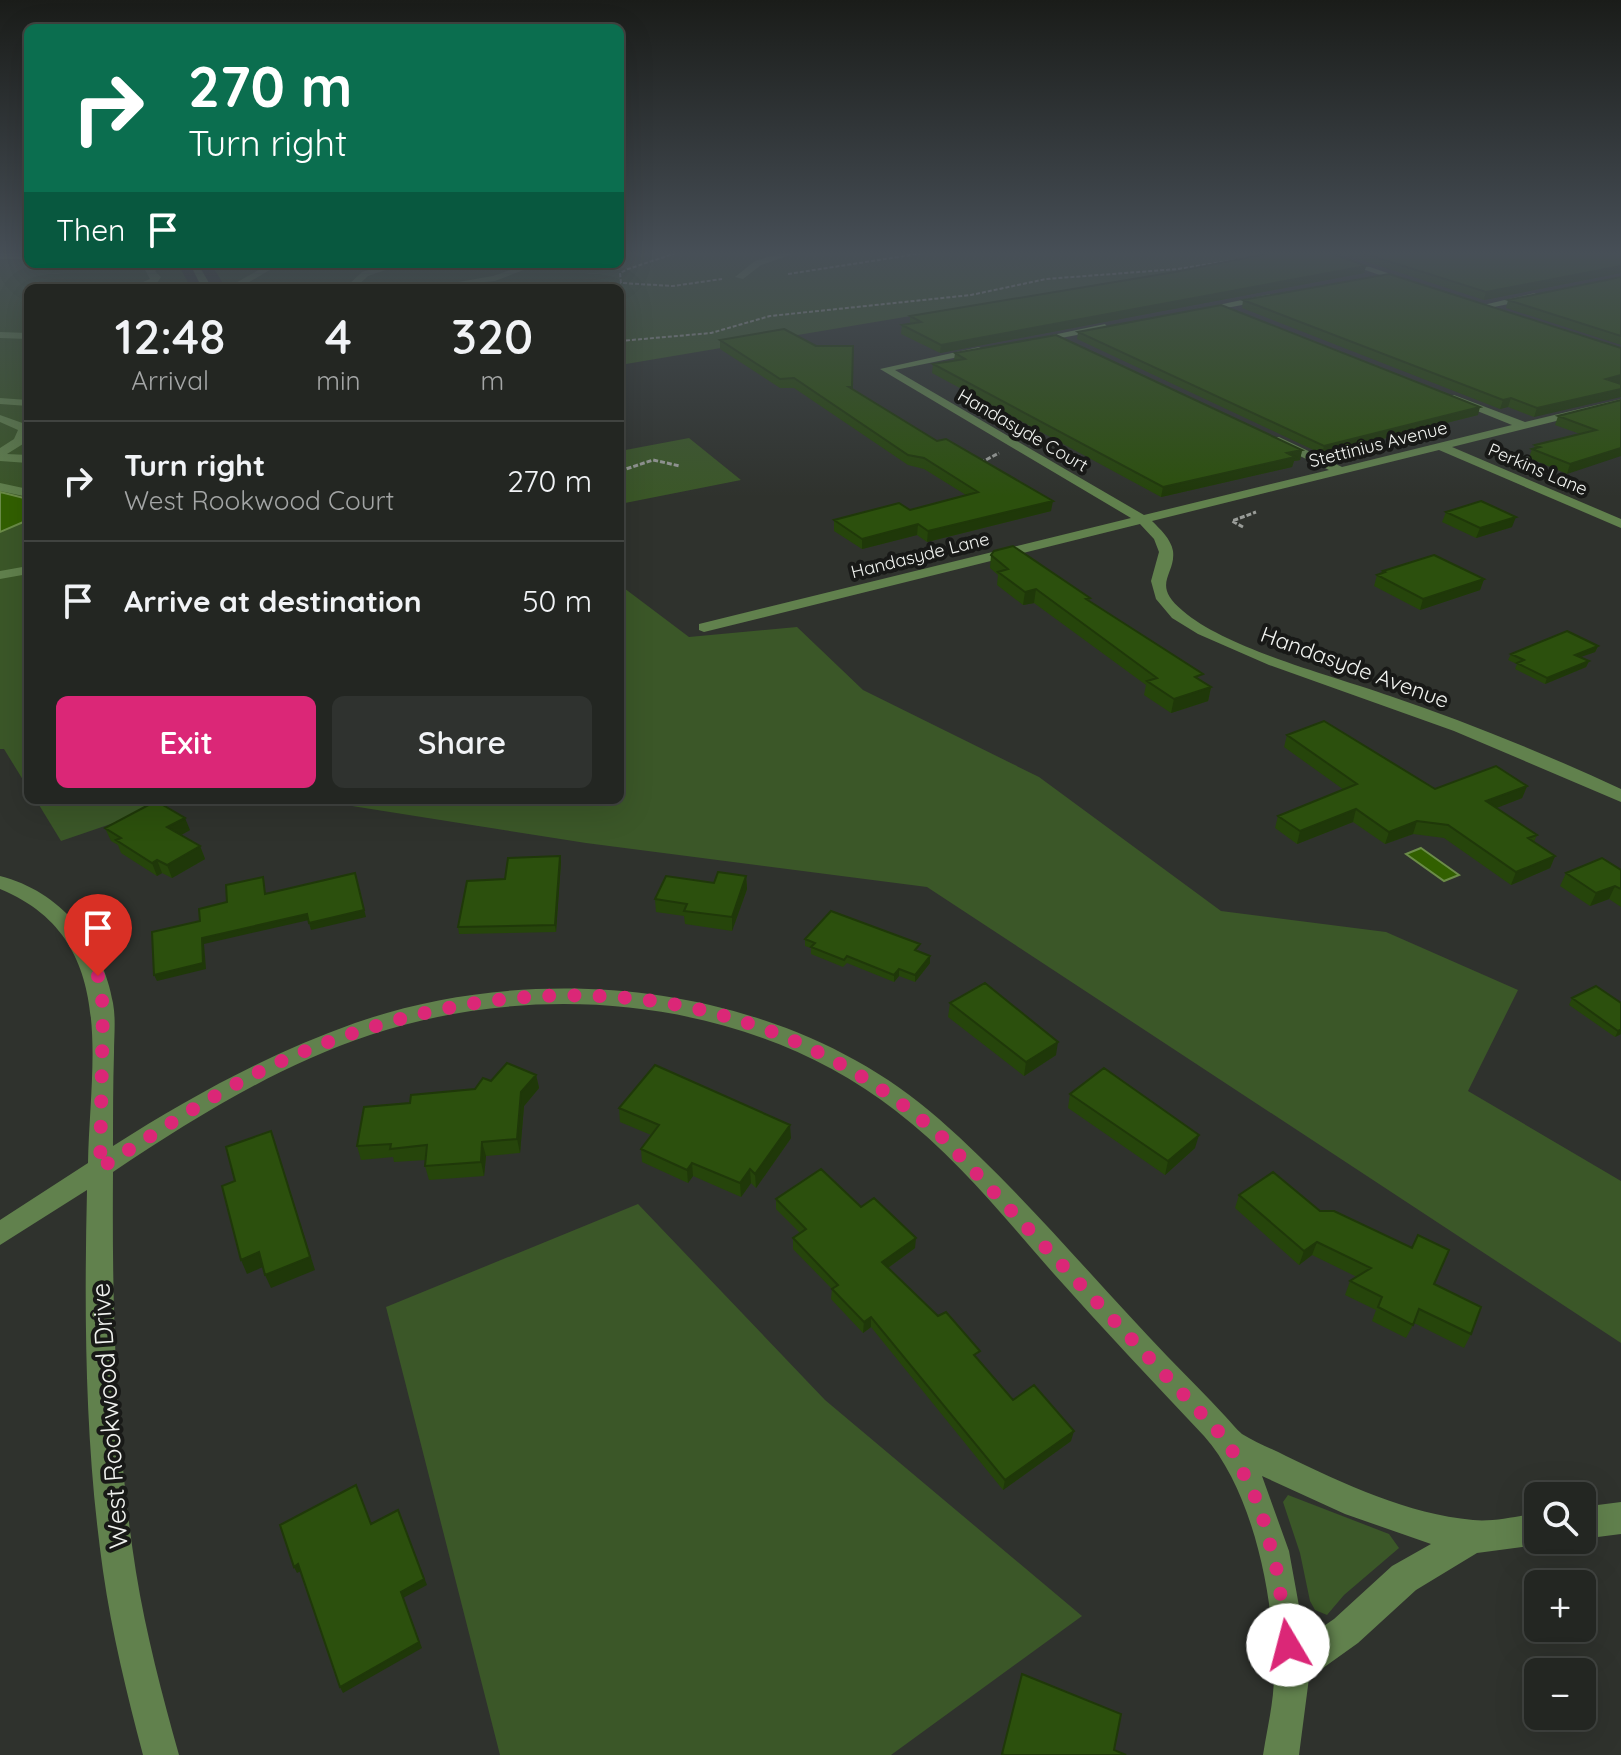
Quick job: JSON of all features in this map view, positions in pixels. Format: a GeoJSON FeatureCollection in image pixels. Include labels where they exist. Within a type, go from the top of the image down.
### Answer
{"type":"FeatureCollection","features":[{"type":"Feature","properties":{"kind":"street"},"geometry":{"type":"LineString","coordinates":[[1024,342],[1071,333]]}},
{"type":"Feature","properties":{"kind":"street"},"geometry":{"type":"LineString","coordinates":[[0,335],[24,336]]}},
{"type":"Feature","properties":{"kind":"street"},"geometry":{"type":"LineString","coordinates":[[1054,336],[1078,348]]}},
{"type":"Feature","properties":{"kind":"street","name":"Handasyde Court"},"geometry":{"type":"LineString","coordinates":[[993,348],[885,369],[1145,521]]}},
{"type":"Feature","properties":{"kind":"street"},"geometry":{"type":"LineString","coordinates":[[1443,394],[1525,426]]}},
{"type":"Feature","properties":{"kind":"street"},"geometry":{"type":"LineString","coordinates":[[0,401],[24,403]]}},
{"type":"Feature","properties":{"kind":"street","name":"Stettinius Avenue"},"geometry":{"type":"LineString","coordinates":[[1145,521],[1621,402]]}},
{"type":"Feature","properties":{"kind":"street"},"geometry":{"type":"LineString","coordinates":[[0,418],[24,428]]}},
{"type":"Feature","properties":{"kind":"street"},"geometry":{"type":"LineString","coordinates":[[0,455],[19,441],[24,430]]}},
{"type":"Feature","properties":{"kind":"street"},"geometry":{"type":"LineString","coordinates":[[1263,434],[1341,471]]}},
{"type":"Feature","properties":{"kind":"street","name":"Perkins Lane"},"geometry":{"type":"LineString","coordinates":[[1441,447],[1621,524]]}},
{"type":"Feature","properties":{"kind":"street"},"geometry":{"type":"LineString","coordinates":[[0,455],[24,458]]}},
{"type":"Feature","properties":{"kind":"street"},"geometry":{"type":"LineString","coordinates":[[0,487],[24,492]]}},
{"type":"Feature","properties":{"kind":"street","name":"Handasyde Lane"},"geometry":{"type":"LineString","coordinates":[[704,627],[1116,525],[1145,521]]}},
{"type":"Feature","properties":{"kind":"street","name":"Handasyde Avenue"},"geometry":{"type":"LineString","coordinates":[[1145,521],[1160,538],[1166,552],[1157,578],[1163,599],[1194,626],[1244,650],[1462,729],[1621,796]]}},
{"type":"Feature","properties":{"kind":"street"},"geometry":{"type":"LineString","coordinates":[[0,575],[24,571]]}},
{"type":"Feature","properties":{"kind":"street","name":"West Rookwood Drive"},"geometry":{"type":"LineString","coordinates":[[0,882],[33,896],[65,919],[87,949],[98,976],[103,1006],[98,1312],[109,1486],[127,1608],[161,1755]]}},
{"type":"Feature","properties":{"kind":"street"},"geometry":{"type":"LineString","coordinates":[[0,1234],[227,1089],[291,1057],[354,1032],[419,1013],[530,996],[580,995],[654,1000],[713,1012],[770,1029],[827,1054],[907,1105],[970,1166],[1228,1442],[1260,1507],[1277,1571],[1291,1670],[1281,1755]]}},
{"type":"Feature","properties":{"kind":"street"},"geometry":{"type":"LineString","coordinates":[[1228,1442],[1294,1477],[1378,1512],[1473,1537],[1524,1531]]}},
{"type":"Feature","properties":{"kind":"street"},"geometry":{"type":"LineString","coordinates":[[1596,1521],[1621,1518]]}},
{"type":"Feature","properties":{"kind":"street"},"geometry":{"type":"LineString","coordinates":[[1291,1670],[1346,1631],[1404,1578],[1473,1537]]}},
{"type":"Feature","properties":{"kind":"path"},"geometry":{"type":"LineString","coordinates":[[624,341],[711,333]]}},
{"type":"Feature","properties":{"kind":"path"},"geometry":{"type":"LineString","coordinates":[[977,463],[1007,452]]}},
{"type":"Feature","properties":{"kind":"path"},"geometry":{"type":"LineString","coordinates":[[624,470],[653,460],[680,466]]}},
{"type":"Feature","properties":{"kind":"shaded area"},"geometry":{"type":"Polygon","coordinates":[[[0,333],[24,333],[24,782],[4,749],[0,749],[0,333]]]}},
{"type":"Feature","properties":{"kind":"shaded area"},"geometry":{"type":"Polygon","coordinates":[[[624,333],[810,333],[624,364],[624,333]]]}},
{"type":"Feature","properties":{"kind":"shaded area"},"geometry":{"type":"Polygon","coordinates":[[[689,438],[741,480],[624,503],[624,450],[689,438]]]}},
{"type":"Feature","properties":{"kind":"shaded area"},"geometry":{"type":"Polygon","coordinates":[[[0,492],[24,498],[24,522],[0,532],[0,492]]]}},
{"type":"Feature","properties":{"kind":"shaded area"},"geometry":{"type":"Polygon","coordinates":[[[624,588],[689,637],[797,627],[863,690],[1039,777],[1221,911],[1386,932],[1518,990],[1468,1091],[1621,1181],[1621,1343],[927,887],[586,843],[339,804],[624,804],[624,588]]]}},
{"type":"Feature","properties":{"kind":"shaded area"},"geometry":{"type":"Polygon","coordinates":[[[38,804],[169,804],[61,841],[38,804]]]}},
{"type":"Feature","properties":{"kind":"shaded area"},"geometry":{"type":"Polygon","coordinates":[[[1421,848],[1459,875],[1444,881],[1406,854],[1421,848]]]}},
{"type":"Feature","properties":{"kind":"shaded area"},"geometry":{"type":"Polygon","coordinates":[[[638,1204],[825,1400],[1082,1616],[891,1755],[500,1755],[386,1307],[638,1204]]]}},
{"type":"Feature","properties":{"kind":"shaded area"},"geometry":{"type":"Polygon","coordinates":[[[1288,1495],[1389,1534],[1399,1548],[1344,1595],[1327,1615],[1315,1610],[1310,1601],[1300,1553],[1283,1502],[1288,1495]]]}},
{"type":"Feature","properties":{"kind":"building"},"geometry":{"type":"Polygon","coordinates":[[[761,333],[791,333],[816,346],[853,346],[852,387],[849,387],[937,441],[946,439],[1053,501],[928,531],[918,524],[862,539],[834,520],[899,503],[910,510],[978,492],[924,458],[908,455],[794,378],[780,379],[720,340],[761,333]]]}},
{"type":"Feature","properties":{"kind":"building"},"geometry":{"type":"Polygon","coordinates":[[[917,333],[1006,333],[941,345],[917,333]]]}},
{"type":"Feature","properties":{"kind":"building"},"geometry":{"type":"Polygon","coordinates":[[[1080,333],[1292,333],[1480,407],[1324,446],[1080,333]]]}},
{"type":"Feature","properties":{"kind":"building"},"geometry":{"type":"Polygon","coordinates":[[[1329,333],[1574,333],[1621,348],[1621,375],[1606,379],[1621,384],[1621,389],[1537,408],[1511,398],[1503,400],[1329,333]]]}},
{"type":"Feature","properties":{"kind":"building"},"geometry":{"type":"Polygon","coordinates":[[[1056,335],[1302,450],[1287,453],[1295,457],[1163,487],[933,364],[965,359],[955,353],[1056,335]]]}},
{"type":"Feature","properties":{"kind":"building"},"geometry":{"type":"Polygon","coordinates":[[[1621,400],[1621,448],[1570,464],[1532,449],[1540,447],[1535,445],[1596,430],[1558,416],[1621,400]]]}},
{"type":"Feature","properties":{"kind":"building"},"geometry":{"type":"Polygon","coordinates":[[[1481,501],[1516,517],[1480,528],[1446,512],[1481,501]]]}},
{"type":"Feature","properties":{"kind":"building"},"geometry":{"type":"Polygon","coordinates":[[[1013,546],[1090,598],[1086,599],[1203,674],[1195,677],[1211,687],[1174,699],[1147,681],[1157,678],[1036,589],[1025,592],[998,572],[1008,569],[991,555],[994,551],[1013,546]]]}},
{"type":"Feature","properties":{"kind":"building"},"geometry":{"type":"Polygon","coordinates":[[[1434,555],[1484,579],[1423,599],[1377,575],[1383,571],[1434,555]]]}},
{"type":"Feature","properties":{"kind":"building"},"geometry":{"type":"Polygon","coordinates":[[[1567,631],[1598,646],[1575,655],[1589,661],[1547,678],[1517,663],[1524,660],[1511,654],[1567,631]]]}},
{"type":"Feature","properties":{"kind":"building"},"geometry":{"type":"Polygon","coordinates":[[[1324,721],[1435,789],[1496,766],[1527,786],[1486,801],[1537,835],[1528,838],[1555,856],[1516,872],[1448,825],[1417,821],[1389,832],[1356,809],[1300,831],[1278,816],[1357,784],[1287,735],[1324,721]]]}},
{"type":"Feature","properties":{"kind":"building"},"geometry":{"type":"Polygon","coordinates":[[[150,804],[161,804],[185,818],[167,827],[200,846],[167,865],[157,860],[152,863],[116,840],[121,838],[105,828],[150,804]]]}},
{"type":"Feature","properties":{"kind":"building"},"geometry":{"type":"Polygon","coordinates":[[[560,856],[555,925],[458,927],[467,881],[505,879],[508,858],[560,856]]]}},
{"type":"Feature","properties":{"kind":"building"},"geometry":{"type":"Polygon","coordinates":[[[1602,858],[1621,870],[1621,889],[1615,886],[1596,893],[1566,873],[1602,858]]]}},
{"type":"Feature","properties":{"kind":"building"},"geometry":{"type":"Polygon","coordinates":[[[718,872],[746,876],[732,917],[684,911],[687,904],[655,899],[666,876],[714,883],[718,872]]]}},
{"type":"Feature","properties":{"kind":"building"},"geometry":{"type":"Polygon","coordinates":[[[355,873],[364,910],[309,923],[307,914],[202,938],[203,963],[154,975],[152,932],[200,921],[199,909],[227,902],[226,885],[263,877],[265,894],[355,873]]]}},
{"type":"Feature","properties":{"kind":"building"},"geometry":{"type":"Polygon","coordinates":[[[831,911],[920,944],[915,950],[930,956],[915,975],[899,969],[894,975],[847,956],[844,960],[811,947],[815,943],[805,939],[831,911]]]}},
{"type":"Feature","properties":{"kind":"building"},"geometry":{"type":"Polygon","coordinates":[[[985,983],[1058,1042],[1026,1062],[950,1003],[985,983]]]}},
{"type":"Feature","properties":{"kind":"building"},"geometry":{"type":"Polygon","coordinates":[[[1596,986],[1621,1003],[1621,1029],[1618,1031],[1572,998],[1596,986]]]}},
{"type":"Feature","properties":{"kind":"building"},"geometry":{"type":"Polygon","coordinates":[[[507,1063],[536,1075],[521,1092],[517,1139],[482,1142],[481,1162],[425,1166],[427,1145],[390,1149],[391,1144],[357,1146],[364,1107],[410,1103],[411,1095],[475,1089],[483,1078],[491,1081],[507,1063]]]}},
{"type":"Feature","properties":{"kind":"building"},"geometry":{"type":"Polygon","coordinates":[[[655,1065],[790,1125],[755,1174],[750,1169],[740,1183],[692,1163],[687,1170],[641,1149],[659,1125],[619,1108],[655,1065]]]}},
{"type":"Feature","properties":{"kind":"building"},"geometry":{"type":"Polygon","coordinates":[[[1104,1068],[1199,1135],[1168,1161],[1070,1094],[1104,1068]]]}},
{"type":"Feature","properties":{"kind":"building"},"geometry":{"type":"Polygon","coordinates":[[[271,1131],[310,1257],[265,1275],[259,1252],[241,1260],[222,1186],[235,1181],[226,1147],[271,1131]]]}},
{"type":"Feature","properties":{"kind":"building"},"geometry":{"type":"Polygon","coordinates":[[[821,1169],[861,1207],[874,1198],[916,1238],[882,1262],[938,1316],[946,1312],[980,1351],[974,1355],[1013,1400],[1034,1385],[1074,1431],[1005,1480],[871,1317],[864,1322],[832,1289],[838,1285],[793,1238],[806,1229],[776,1199],[821,1169]]]}},
{"type":"Feature","properties":{"kind":"building"},"geometry":{"type":"Polygon","coordinates":[[[1273,1172],[1320,1211],[1334,1211],[1412,1248],[1418,1235],[1449,1250],[1434,1284],[1481,1307],[1471,1334],[1419,1309],[1413,1325],[1378,1307],[1382,1297],[1350,1281],[1371,1268],[1317,1242],[1304,1251],[1239,1195],[1273,1172]]]}},
{"type":"Feature","properties":{"kind":"building"},"geometry":{"type":"Polygon","coordinates":[[[356,1485],[371,1524],[398,1510],[424,1579],[401,1592],[419,1642],[340,1687],[298,1564],[294,1567],[280,1525],[356,1485]]]}},
{"type":"Feature","properties":{"kind":"building"},"geometry":{"type":"Polygon","coordinates":[[[1022,1674],[1121,1714],[1114,1750],[1126,1755],[1002,1754],[1022,1674]]]}},
{"type":"Feature","properties":{"kind":"route"},"geometry":{"type":"LineString","coordinates":[[98,976],[103,1006],[100,1168],[227,1089],[291,1057],[354,1032],[419,1013],[467,1004],[530,996],[592,995],[654,1000],[742,1020],[827,1054],[907,1105],[943,1138],[1228,1442],[1260,1507],[1277,1571],[1288,1645]]}}]}
